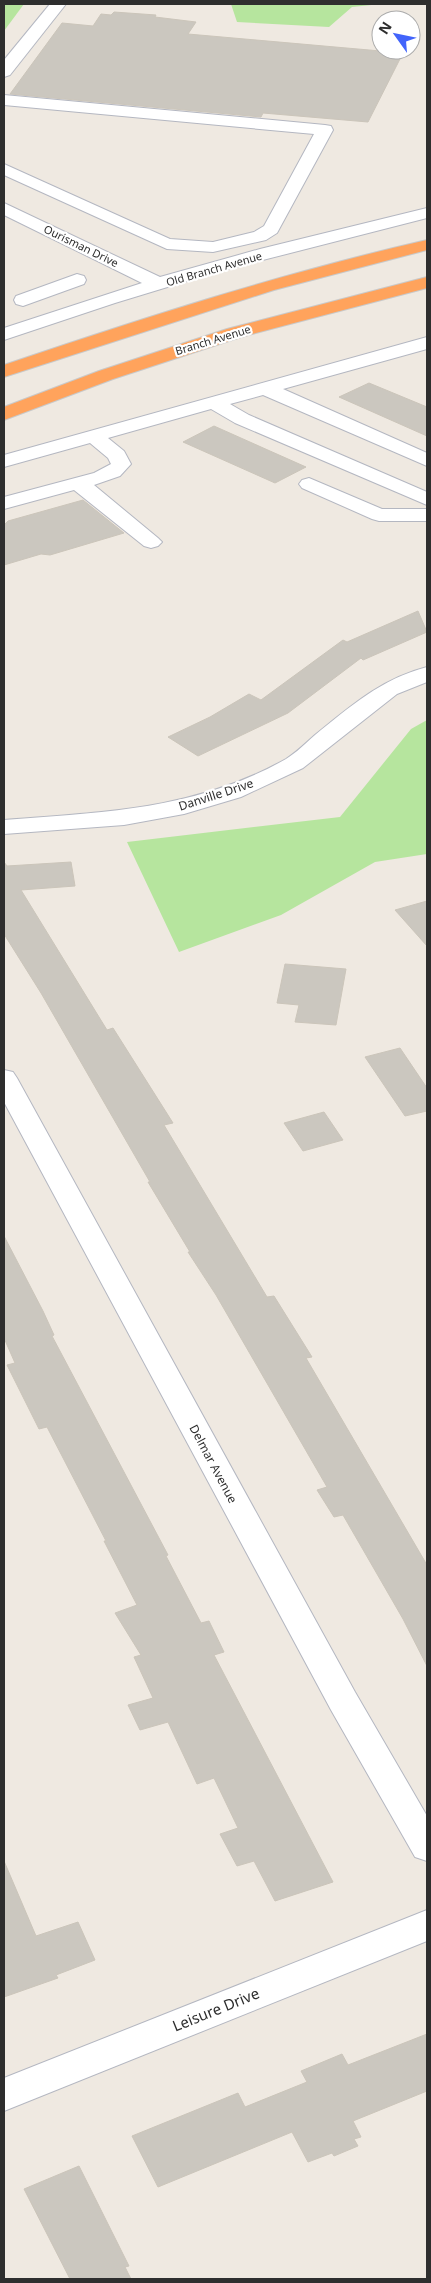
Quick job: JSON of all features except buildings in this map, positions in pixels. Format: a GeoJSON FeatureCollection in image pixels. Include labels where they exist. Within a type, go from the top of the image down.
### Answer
{"type":"FeatureCollection","features":[{"type":"Feature","properties":{"kind":"highway"},"geometry":{"type":"LineString","coordinates":[[4,371],[254,291],[427,245]]}},
{"type":"Feature","properties":{"kind":"highway","name":"Branch Avenue"},"geometry":{"type":"LineString","coordinates":[[4,414],[106,375],[234,333],[427,282]]}},
{"type":"Feature","properties":{"kind":"street"},"geometry":{"type":"LineString","coordinates":[[4,72],[13,58],[58,4]]}},
{"type":"Feature","properties":{"kind":"street"},"geometry":{"type":"LineString","coordinates":[[4,100],[325,130],[271,229],[260,236],[213,247],[167,244],[4,169]]}},
{"type":"Feature","properties":{"kind":"street","name":"Ourisman Drive"},"geometry":{"type":"LineString","coordinates":[[4,208],[159,284]]}},
{"type":"Feature","properties":{"kind":"street","name":"Old Branch Avenue"},"geometry":{"type":"LineString","coordinates":[[4,334],[159,284],[289,248],[427,213]]}},
{"type":"Feature","properties":{"kind":"street"},"geometry":{"type":"LineString","coordinates":[[58,234],[108,217]]}},
{"type":"Feature","properties":{"kind":"street"},"geometry":{"type":"LineString","coordinates":[[12,300],[77,280]]}},
{"type":"Feature","properties":{"kind":"street"},"geometry":{"type":"LineString","coordinates":[[4,461],[427,343]]}},
{"type":"Feature","properties":{"kind":"street"},"geometry":{"type":"LineString","coordinates":[[266,389],[427,460]]}},
{"type":"Feature","properties":{"kind":"street"},"geometry":{"type":"LineString","coordinates":[[214,403],[242,419],[427,499]]}},
{"type":"Feature","properties":{"kind":"street"},"geometry":{"type":"LineString","coordinates":[[4,503],[102,476],[118,468],[121,464],[117,455],[93,436]]}},
{"type":"Feature","properties":{"kind":"street"},"geometry":{"type":"LineString","coordinates":[[78,483],[151,542]]}},
{"type":"Feature","properties":{"kind":"street"},"geometry":{"type":"LineString","coordinates":[[309,484],[379,515],[427,515]]}},
{"type":"Feature","properties":{"kind":"street","name":"Danville Drive"},"geometry":{"type":"LineString","coordinates":[[4,827],[124,818],[184,807],[233,792],[295,763],[359,710],[389,689],[427,674]]}},
{"type":"Feature","properties":{"kind":"street","name":"Delmar Avenue"},"geometry":{"type":"LineString","coordinates":[[4,1078],[343,1701],[427,1847]]}},
{"type":"Feature","properties":{"kind":"street","name":"Leisure Drive"},"geometry":{"type":"LineString","coordinates":[[4,2095],[427,1925]]}},
{"type":"Feature","properties":{"kind":"green space"},"geometry":{"type":"Polygon","coordinates":[[[4,4],[24,4],[4,31],[4,4]]]}},
{"type":"Feature","properties":{"kind":"green space"},"geometry":{"type":"Polygon","coordinates":[[[231,4],[381,4],[352,7],[329,27],[237,22],[231,4]]]}},
{"type":"Feature","properties":{"kind":"green space"},"geometry":{"type":"Polygon","coordinates":[[[427,720],[427,854],[375,862],[281,915],[179,952],[127,842],[340,817],[411,729],[427,720]]]}}]}
